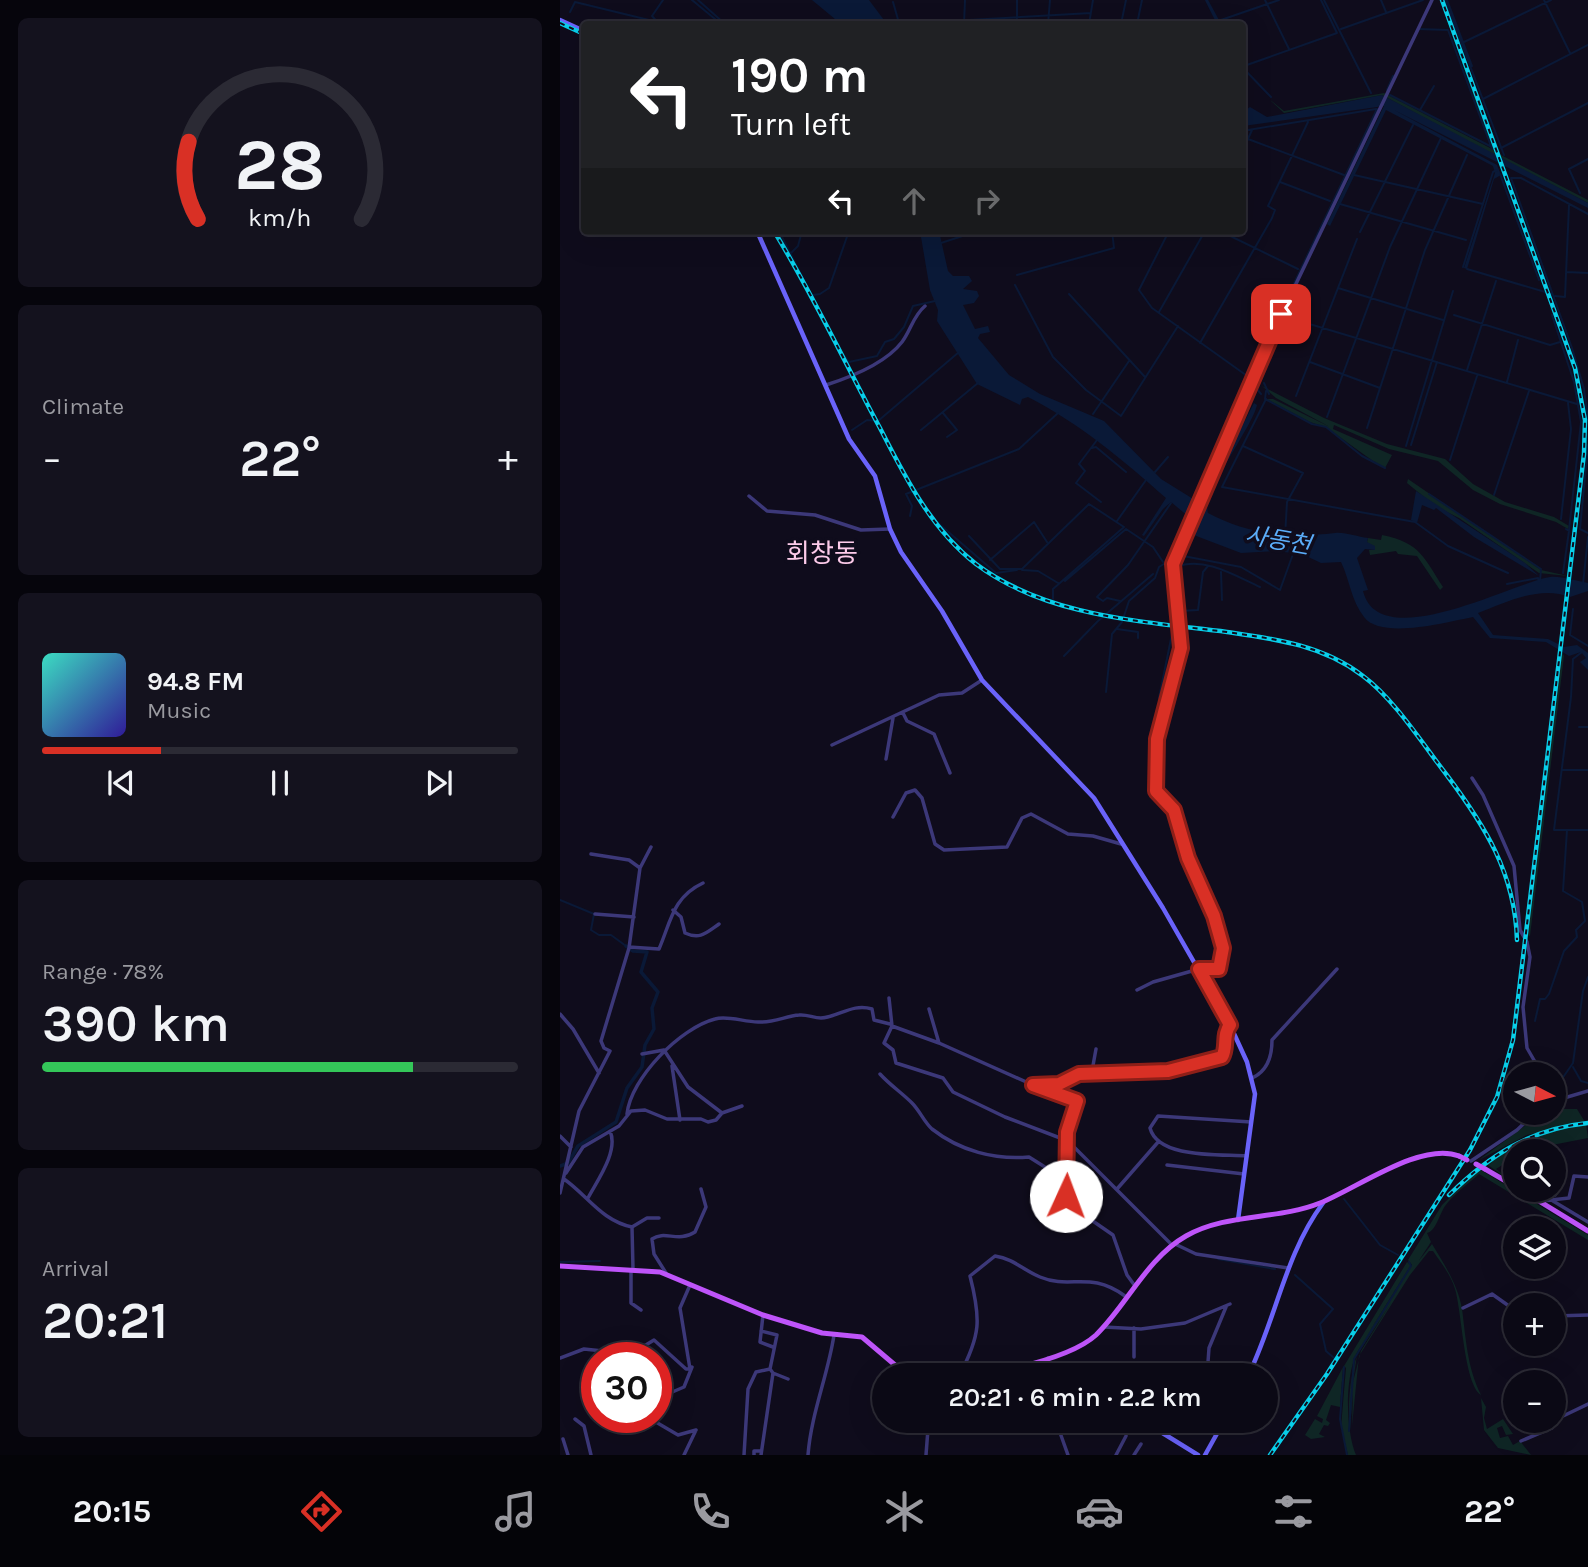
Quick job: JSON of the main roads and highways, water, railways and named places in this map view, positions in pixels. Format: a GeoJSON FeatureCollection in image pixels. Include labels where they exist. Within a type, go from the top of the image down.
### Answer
{"type":"FeatureCollection","features":[{"type":"Feature","properties":{"kind":"main road"},"geometry":{"type":"LineString","coordinates":[[560,20],[581,30]]}},
{"type":"Feature","properties":{"kind":"main road"},"geometry":{"type":"LineString","coordinates":[[759,235],[849,439],[876,476],[890,530],[901,552],[942,611],[982,680],[1086,788],[1199,969],[1230,1025],[1252,1078],[1255,1094],[1238,1220]]}},
{"type":"Feature","properties":{"kind":"main road"},"geometry":{"type":"LineString","coordinates":[[1028,1363],[1085,1343],[1102,1328],[1125,1296],[1174,1245],[1195,1232],[1323,1202],[1422,1156],[1438,1153],[1459,1156],[1503,1179]]}},
{"type":"Feature","properties":{"kind":"main road"},"geometry":{"type":"LineString","coordinates":[[1254,1363],[1272,1323],[1303,1232],[1323,1202]]}},
{"type":"Feature","properties":{"kind":"main road"},"geometry":{"type":"LineString","coordinates":[[1542,1202],[1588,1231]]}},
{"type":"Feature","properties":{"kind":"main road"},"geometry":{"type":"LineString","coordinates":[[560,1266],[632,1269],[667,1275],[763,1315],[834,1335],[862,1337],[893,1363]]}},
{"type":"Feature","properties":{"kind":"main road"},"geometry":{"type":"LineString","coordinates":[[1164,1433],[1198,1455]]}},
{"type":"Feature","properties":{"kind":"main road"},"geometry":{"type":"LineString","coordinates":[[1205,1455],[1217,1433]]}},
{"type":"Feature","properties":{"kind":"water"},"geometry":{"type":"Polygon","coordinates":[[[812,0],[869,0],[885,21],[837,21],[812,0]]]}},
{"type":"Feature","properties":{"kind":"water"},"geometry":{"type":"Polygon","coordinates":[[[1382,95],[1588,203],[1588,208],[1394,110],[1497,165],[1501,175],[1494,179],[1467,269],[1464,268],[1495,173],[1493,166],[1386,110],[1330,226],[1327,224],[1384,106],[1246,126],[1246,110],[1250,107],[1267,117],[1382,95]]]}},
{"type":"Feature","properties":{"kind":"water","name":"사동천"},"geometry":{"type":"Polygon","coordinates":[[[921,235],[940,235],[948,271],[953,276],[969,276],[972,281],[963,289],[977,291],[979,296],[974,303],[963,305],[975,329],[988,326],[990,332],[980,334],[978,338],[1009,375],[1040,394],[1104,421],[1161,479],[1198,502],[1196,506],[1200,508],[1254,403],[1257,405],[1212,491],[1208,513],[1239,526],[1270,533],[1339,533],[1368,538],[1367,542],[1375,546],[1375,550],[1365,549],[1357,558],[1368,590],[1363,591],[1374,609],[1394,617],[1419,617],[1448,611],[1550,577],[1588,583],[1588,591],[1570,597],[1535,594],[1478,613],[1493,635],[1548,639],[1564,647],[1577,645],[1588,653],[1588,670],[1580,662],[1586,658],[1581,652],[1569,656],[1546,642],[1490,638],[1473,617],[1415,628],[1372,624],[1356,604],[1341,562],[1321,563],[1302,554],[1275,551],[1241,553],[1191,534],[1197,516],[1189,517],[1171,502],[1144,536],[1142,535],[1166,498],[1100,443],[1047,407],[1028,397],[1022,399],[1020,405],[977,384],[937,321],[938,310],[930,290],[921,235]]]}},
{"type":"Feature","properties":{"kind":"water"},"geometry":{"type":"Polygon","coordinates":[[[1416,491],[1525,563],[1539,576],[1474,537],[1436,508],[1434,510],[1422,505],[1417,523],[1411,520],[1416,491]]]}},
{"type":"Feature","properties":{"kind":"waterway"},"geometry":{"type":"LineString","coordinates":[[656,21],[652,16],[663,0]]}},
{"type":"Feature","properties":{"kind":"waterway"},"geometry":{"type":"LineString","coordinates":[[692,0],[717,21]]}},
{"type":"Feature","properties":{"kind":"waterway"},"geometry":{"type":"LineString","coordinates":[[698,0],[722,21]]}},
{"type":"Feature","properties":{"kind":"waterway"},"geometry":{"type":"LineString","coordinates":[[964,21],[965,0]]}},
{"type":"Feature","properties":{"kind":"waterway"},"geometry":{"type":"LineString","coordinates":[[1017,0],[1017,21]]}},
{"type":"Feature","properties":{"kind":"waterway"},"geometry":{"type":"LineString","coordinates":[[1048,21],[1050,0]]}},
{"type":"Feature","properties":{"kind":"waterway"},"geometry":{"type":"LineString","coordinates":[[1090,21],[1093,0]]}},
{"type":"Feature","properties":{"kind":"waterway"},"geometry":{"type":"LineString","coordinates":[[1122,21],[1126,0]]}},
{"type":"Feature","properties":{"kind":"waterway"},"geometry":{"type":"LineString","coordinates":[[1138,21],[1142,0]]}},
{"type":"Feature","properties":{"kind":"waterway"},"geometry":{"type":"LineString","coordinates":[[1206,0],[1216,21]]}},
{"type":"Feature","properties":{"kind":"waterway"},"geometry":{"type":"LineString","coordinates":[[1207,0],[1218,21]]}},
{"type":"Feature","properties":{"kind":"waterway"},"geometry":{"type":"LineString","coordinates":[[1265,0],[1289,49]]}},
{"type":"Feature","properties":{"kind":"waterway"},"geometry":{"type":"LineString","coordinates":[[1218,21],[1279,0]]}},
{"type":"Feature","properties":{"kind":"waterway"},"geometry":{"type":"LineString","coordinates":[[1246,65],[1337,33],[1321,0]]}},
{"type":"Feature","properties":{"kind":"waterway"},"geometry":{"type":"LineString","coordinates":[[1324,0],[1371,93]]}},
{"type":"Feature","properties":{"kind":"waterway"},"geometry":{"type":"LineString","coordinates":[[1381,0],[1386,12]]}},
{"type":"Feature","properties":{"kind":"waterway"},"geometry":{"type":"LineString","coordinates":[[1341,29],[1423,0]]}},
{"type":"Feature","properties":{"kind":"waterway"},"geometry":{"type":"LineString","coordinates":[[1445,0],[1504,155]]}},
{"type":"Feature","properties":{"kind":"waterway"},"geometry":{"type":"LineString","coordinates":[[1447,0],[1472,66]]}},
{"type":"Feature","properties":{"kind":"waterway"},"geometry":{"type":"LineString","coordinates":[[1544,0],[1570,53]]}},
{"type":"Feature","properties":{"kind":"waterway"},"geometry":{"type":"LineString","coordinates":[[1462,43],[1551,0]]}},
{"type":"Feature","properties":{"kind":"waterway"},"geometry":{"type":"LineString","coordinates":[[570,12],[575,2],[649,21]]}},
{"type":"Feature","properties":{"kind":"waterway"},"geometry":{"type":"LineString","coordinates":[[893,2],[898,21]]}},
{"type":"Feature","properties":{"kind":"waterway"},"geometry":{"type":"LineString","coordinates":[[950,21],[1091,13]]}},
{"type":"Feature","properties":{"kind":"waterway"},"geometry":{"type":"LineString","coordinates":[[1418,29],[1448,30],[1492,149]]}},
{"type":"Feature","properties":{"kind":"waterway"},"geometry":{"type":"LineString","coordinates":[[1483,99],[1588,45]]}},
{"type":"Feature","properties":{"kind":"waterway"},"geometry":{"type":"LineString","coordinates":[[1246,71],[1271,97]]}},
{"type":"Feature","properties":{"kind":"waterway"},"geometry":{"type":"LineString","coordinates":[[1387,90],[1393,76]]}},
{"type":"Feature","properties":{"kind":"waterway"},"geometry":{"type":"LineString","coordinates":[[1420,110],[1434,86]]}},
{"type":"Feature","properties":{"kind":"waterway"},"geometry":{"type":"LineString","coordinates":[[1390,95],[1490,146]]}},
{"type":"Feature","properties":{"kind":"waterway"},"geometry":{"type":"LineString","coordinates":[[1501,148],[1588,103]]}},
{"type":"Feature","properties":{"kind":"waterway"},"geometry":{"type":"LineString","coordinates":[[1246,130],[1376,109]]}},
{"type":"Feature","properties":{"kind":"waterway"},"geometry":{"type":"LineString","coordinates":[[1258,359],[1377,109]]}},
{"type":"Feature","properties":{"kind":"waterway"},"geometry":{"type":"LineString","coordinates":[[1200,343],[1272,218],[1275,210],[1268,206],[1308,122]]}},
{"type":"Feature","properties":{"kind":"waterway"},"geometry":{"type":"LineString","coordinates":[[1360,232],[1413,125]]}},
{"type":"Feature","properties":{"kind":"waterway"},"geometry":{"type":"LineString","coordinates":[[1246,143],[1252,130]]}},
{"type":"Feature","properties":{"kind":"waterway"},"geometry":{"type":"LineString","coordinates":[[1327,417],[1390,247],[1441,138]]}},
{"type":"Feature","properties":{"kind":"waterway"},"geometry":{"type":"LineString","coordinates":[[1248,139],[1344,175]]}},
{"type":"Feature","properties":{"kind":"waterway"},"geometry":{"type":"LineString","coordinates":[[1367,428],[1425,250],[1467,155]]}},
{"type":"Feature","properties":{"kind":"waterway"},"geometry":{"type":"LineString","coordinates":[[1580,193],[1569,169],[1588,159]]}},
{"type":"Feature","properties":{"kind":"waterway"},"geometry":{"type":"LineString","coordinates":[[1463,267],[1493,172],[1497,170]]}},
{"type":"Feature","properties":{"kind":"waterway"},"geometry":{"type":"LineString","coordinates":[[1500,174],[1539,280]]}},
{"type":"Feature","properties":{"kind":"waterway"},"geometry":{"type":"LineString","coordinates":[[1354,175],[1483,204]]}},
{"type":"Feature","properties":{"kind":"waterway"},"geometry":{"type":"LineString","coordinates":[[1588,214],[1521,178],[1511,178],[1572,348],[1584,389],[1588,419]]}},
{"type":"Feature","properties":{"kind":"waterway"},"geometry":{"type":"LineString","coordinates":[[1280,182],[1330,201]]}},
{"type":"Feature","properties":{"kind":"waterway"},"geometry":{"type":"LineString","coordinates":[[1340,204],[1466,240]]}},
{"type":"Feature","properties":{"kind":"waterway"},"geometry":{"type":"LineString","coordinates":[[1555,296],[1565,297],[1569,205]]}},
{"type":"Feature","properties":{"kind":"waterway"},"geometry":{"type":"LineString","coordinates":[[781,235],[838,348],[849,362],[877,356],[885,342],[894,339],[904,327],[913,306],[935,301]]}},
{"type":"Feature","properties":{"kind":"waterway"},"geometry":{"type":"LineString","coordinates":[[791,253],[798,246],[801,235]]}},
{"type":"Feature","properties":{"kind":"waterway"},"geometry":{"type":"LineString","coordinates":[[813,295],[829,288],[848,235]]}},
{"type":"Feature","properties":{"kind":"waterway"},"geometry":{"type":"LineString","coordinates":[[941,243],[966,235]]}},
{"type":"Feature","properties":{"kind":"waterway"},"geometry":{"type":"LineString","coordinates":[[1017,275],[1114,248],[1112,235]]}},
{"type":"Feature","properties":{"kind":"waterway"},"geometry":{"type":"LineString","coordinates":[[1167,235],[1139,290],[1152,308],[1250,378]]}},
{"type":"Feature","properties":{"kind":"waterway"},"geometry":{"type":"LineString","coordinates":[[1159,312],[1203,235]]}},
{"type":"Feature","properties":{"kind":"waterway"},"geometry":{"type":"LineString","coordinates":[[1228,235],[1298,269]]}},
{"type":"Feature","properties":{"kind":"waterway"},"geometry":{"type":"LineString","coordinates":[[1296,396],[1357,239]]}},
{"type":"Feature","properties":{"kind":"waterway"},"geometry":{"type":"LineString","coordinates":[[1467,269],[1552,294]]}},
{"type":"Feature","properties":{"kind":"waterway"},"geometry":{"type":"LineString","coordinates":[[1567,272],[1588,273]]}},
{"type":"Feature","properties":{"kind":"waterway"},"geometry":{"type":"LineString","coordinates":[[1467,370],[1496,281]]}},
{"type":"Feature","properties":{"kind":"waterway"},"geometry":{"type":"LineString","coordinates":[[1015,285],[1053,357],[1086,390],[1121,416],[1178,326]]}},
{"type":"Feature","properties":{"kind":"waterway"},"geometry":{"type":"LineString","coordinates":[[1338,288],[1443,320]]}},
{"type":"Feature","properties":{"kind":"waterway"},"geometry":{"type":"LineString","coordinates":[[1406,446],[1453,291]]}},
{"type":"Feature","properties":{"kind":"waterway"},"geometry":{"type":"LineString","coordinates":[[1069,294],[1145,377]]}},
{"type":"Feature","properties":{"kind":"waterway"},"geometry":{"type":"LineString","coordinates":[[1454,315],[1550,345],[1560,342]]}},
{"type":"Feature","properties":{"kind":"waterway"},"geometry":{"type":"LineString","coordinates":[[1552,315],[1574,382],[1581,422],[1569,530]]}},
{"type":"Feature","properties":{"kind":"waterway"},"geometry":{"type":"LineString","coordinates":[[1286,317],[1577,404]]}},
{"type":"Feature","properties":{"kind":"waterway"},"geometry":{"type":"LineString","coordinates":[[1507,382],[1518,340]]}},
{"type":"Feature","properties":{"kind":"waterway"},"geometry":{"type":"LineString","coordinates":[[852,430],[867,420],[878,421],[959,352]]}},
{"type":"Feature","properties":{"kind":"waterway"},"geometry":{"type":"LineString","coordinates":[[1093,414],[1129,361]]}},
{"type":"Feature","properties":{"kind":"waterway"},"geometry":{"type":"LineString","coordinates":[[1310,362],[1380,388]]}},
{"type":"Feature","properties":{"kind":"waterway"},"geometry":{"type":"LineString","coordinates":[[1411,445],[1437,362]]}},
{"type":"Feature","properties":{"kind":"waterway"},"geometry":{"type":"LineString","coordinates":[[1450,460],[1477,376]]}},
{"type":"Feature","properties":{"kind":"waterway"},"geometry":{"type":"LineString","coordinates":[[921,430],[978,383]]}},
{"type":"Feature","properties":{"kind":"waterway"},"geometry":{"type":"LineString","coordinates":[[1252,383],[1261,394]]}},
{"type":"Feature","properties":{"kind":"waterway"},"geometry":{"type":"LineString","coordinates":[[1264,383],[1269,394]]}},
{"type":"Feature","properties":{"kind":"waterway"},"geometry":{"type":"LineString","coordinates":[[1266,391],[1265,399],[1312,424],[1326,427],[1362,456],[1385,468]]}},
{"type":"Feature","properties":{"kind":"waterway"},"geometry":{"type":"LineString","coordinates":[[1494,495],[1529,391]]}},
{"type":"Feature","properties":{"kind":"waterway"},"geometry":{"type":"LineString","coordinates":[[1266,399],[1222,487],[1415,522],[1448,546],[1508,573]]}},
{"type":"Feature","properties":{"kind":"waterway"},"geometry":{"type":"LineString","coordinates":[[1561,519],[1571,429],[1568,403]]}},
{"type":"Feature","properties":{"kind":"waterway"},"geometry":{"type":"LineString","coordinates":[[943,413],[957,430],[947,437]]}},
{"type":"Feature","properties":{"kind":"waterway"},"geometry":{"type":"LineString","coordinates":[[910,516],[912,506],[906,494],[1019,449],[1058,413]]}},
{"type":"Feature","properties":{"kind":"waterway"},"geometry":{"type":"LineString","coordinates":[[1097,440],[1079,464],[1085,471],[1076,483],[1101,502]]}},
{"type":"Feature","properties":{"kind":"waterway"},"geometry":{"type":"LineString","coordinates":[[1588,445],[1580,529],[1588,533]]}},
{"type":"Feature","properties":{"kind":"waterway","name":"사동천"},"geometry":{"type":"LineString","coordinates":[[1243,446],[1303,473],[1287,502],[1285,537]]}},
{"type":"Feature","properties":{"kind":"waterway"},"geometry":{"type":"LineString","coordinates":[[1092,448],[1096,447],[1126,472]]}},
{"type":"Feature","properties":{"kind":"waterway"},"geometry":{"type":"LineString","coordinates":[[1155,472],[1168,457]]}},
{"type":"Feature","properties":{"kind":"waterway"},"geometry":{"type":"LineString","coordinates":[[1117,521],[1146,480]]}},
{"type":"Feature","properties":{"kind":"waterway"},"geometry":{"type":"LineString","coordinates":[[1429,494],[1541,569],[1540,581]]}},
{"type":"Feature","properties":{"kind":"waterway"},"geometry":{"type":"LineString","coordinates":[[1120,601],[1107,598],[1103,601],[1097,597],[1128,565],[1171,503]]}},
{"type":"Feature","properties":{"kind":"waterway"},"geometry":{"type":"LineString","coordinates":[[969,536],[1000,569],[1022,569],[1089,504],[1124,527],[1053,589],[1053,599]]}},
{"type":"Feature","properties":{"kind":"waterway"},"geometry":{"type":"LineString","coordinates":[[1159,698],[1175,619],[1169,563],[1192,514]]}},
{"type":"Feature","properties":{"kind":"waterway"},"geometry":{"type":"LineString","coordinates":[[990,560],[1034,522],[1047,542]]}},
{"type":"Feature","properties":{"kind":"waterway"},"geometry":{"type":"LineString","coordinates":[[938,523],[996,573],[1017,570]]}},
{"type":"Feature","properties":{"kind":"waterway"},"geometry":{"type":"LineString","coordinates":[[1065,581],[1126,529],[1153,547],[1163,562]]}},
{"type":"Feature","properties":{"kind":"waterway"},"geometry":{"type":"LineString","coordinates":[[1563,573],[1569,531],[1566,529]]}},
{"type":"Feature","properties":{"kind":"waterway"},"geometry":{"type":"LineString","coordinates":[[1583,584],[1588,537]]}},
{"type":"Feature","properties":{"kind":"waterway","name":"사동천"},"geometry":{"type":"LineString","coordinates":[[1178,555],[1241,567],[1280,590],[1293,554]]}},
{"type":"Feature","properties":{"kind":"waterway"},"geometry":{"type":"LineString","coordinates":[[1106,692],[1112,634],[1122,622],[1129,601],[1155,578],[1159,567],[1170,560]]}},
{"type":"Feature","properties":{"kind":"waterway"},"geometry":{"type":"LineString","coordinates":[[1176,567],[1187,564],[1208,565],[1260,587]]}},
{"type":"Feature","properties":{"kind":"waterway"},"geometry":{"type":"LineString","coordinates":[[1180,611],[1198,610],[1203,572],[1208,566]]}},
{"type":"Feature","properties":{"kind":"waterway"},"geometry":{"type":"LineString","coordinates":[[1022,570],[1038,571],[1058,583]]}},
{"type":"Feature","properties":{"kind":"waterway"},"geometry":{"type":"LineString","coordinates":[[1221,572],[1222,600]]}},
{"type":"Feature","properties":{"kind":"waterway"},"geometry":{"type":"LineString","coordinates":[[1064,656],[1098,621],[1153,574]]}},
{"type":"Feature","properties":{"kind":"waterway"},"geometry":{"type":"LineString","coordinates":[[1507,584],[1538,578],[1539,582]]}},
{"type":"Feature","properties":{"kind":"waterway"},"geometry":{"type":"LineString","coordinates":[[1573,609],[1570,635],[1588,646]]}},
{"type":"Feature","properties":{"kind":"waterway"},"geometry":{"type":"LineString","coordinates":[[1117,629],[1138,632],[1138,638]]}},
{"type":"Feature","properties":{"kind":"waterway"},"geometry":{"type":"LineString","coordinates":[[1582,652],[1573,659],[1571,697],[1554,830],[1588,830]]}},
{"type":"Feature","properties":{"kind":"waterway"},"geometry":{"type":"LineString","coordinates":[[1579,727],[1588,727]]}},
{"type":"Feature","properties":{"kind":"waterway"},"geometry":{"type":"LineString","coordinates":[[1562,770],[1588,770]]}},
{"type":"Feature","properties":{"kind":"waterway"},"geometry":{"type":"LineString","coordinates":[[1535,1021],[1540,999],[1545,999],[1549,994],[1564,951],[1577,937],[1576,930],[1585,921],[1582,902],[1563,891],[1567,830]]}},
{"type":"Feature","properties":{"kind":"waterway"},"geometry":{"type":"LineString","coordinates":[[560,900],[594,914],[591,930],[599,935],[611,935],[626,946]]}},
{"type":"Feature","properties":{"kind":"waterway"},"geometry":{"type":"LineString","coordinates":[[560,1166],[568,1163],[578,1146],[616,1122],[627,1088],[642,1067],[645,1045],[654,1029],[652,1008],[658,992],[641,972],[647,952],[633,951],[626,946]]}},
{"type":"Feature","properties":{"kind":"waterway"},"geometry":{"type":"LineString","coordinates":[[1566,1073],[1573,1063],[1583,991],[1588,977]]}},
{"type":"Feature","properties":{"kind":"waterway"},"geometry":{"type":"LineString","coordinates":[[1573,1067],[1581,1081],[1588,1083]]}},
{"type":"Feature","properties":{"kind":"waterway"},"geometry":{"type":"LineString","coordinates":[[1344,1199],[1380,1245],[1398,1255]]}},
{"type":"Feature","properties":{"kind":"waterway"},"geometry":{"type":"LineString","coordinates":[[1218,1259],[1275,1269]]}},
{"type":"Feature","properties":{"kind":"waterway"},"geometry":{"type":"LineString","coordinates":[[560,1262],[600,1261]]}},
{"type":"Feature","properties":{"kind":"waterway"},"geometry":{"type":"LineString","coordinates":[[1349,1431],[1354,1359],[1411,1266],[1409,1262]]}},
{"type":"Feature","properties":{"kind":"waterway"},"geometry":{"type":"LineString","coordinates":[[1295,1275],[1333,1309],[1320,1324],[1326,1351],[1334,1358]]}},
{"type":"Feature","properties":{"kind":"waterway"},"geometry":{"type":"LineString","coordinates":[[1344,1367],[1340,1419],[1347,1455]]}},
{"type":"Feature","properties":{"kind":"railway"},"geometry":{"type":"LineString","coordinates":[[1270,1455],[1327,1374],[1470,1150],[1497,1097],[1513,1040],[1584,454],[1585,420],[1575,368],[1442,0]]}},
{"type":"Feature","properties":{"kind":"railway"},"geometry":{"type":"LineString","coordinates":[[560,23],[581,33]]}},
{"type":"Feature","properties":{"kind":"railway"},"geometry":{"type":"LineString","coordinates":[[776,235],[909,483],[932,519],[960,550],[1004,582],[1064,606],[1129,620],[1281,641],[1315,650],[1348,665],[1386,697],[1473,812],[1504,872],[1511,893],[1517,940]]}},
{"type":"Feature","properties":{"kind":"railway"},"geometry":{"type":"LineString","coordinates":[[1449,1195],[1480,1168],[1512,1146],[1548,1131],[1588,1123]]}},
{"type":"Feature","properties":{"kind":"district","name":"회창동"},"geometry":{"type":"Point","coordinates":[822,553]}}]}
